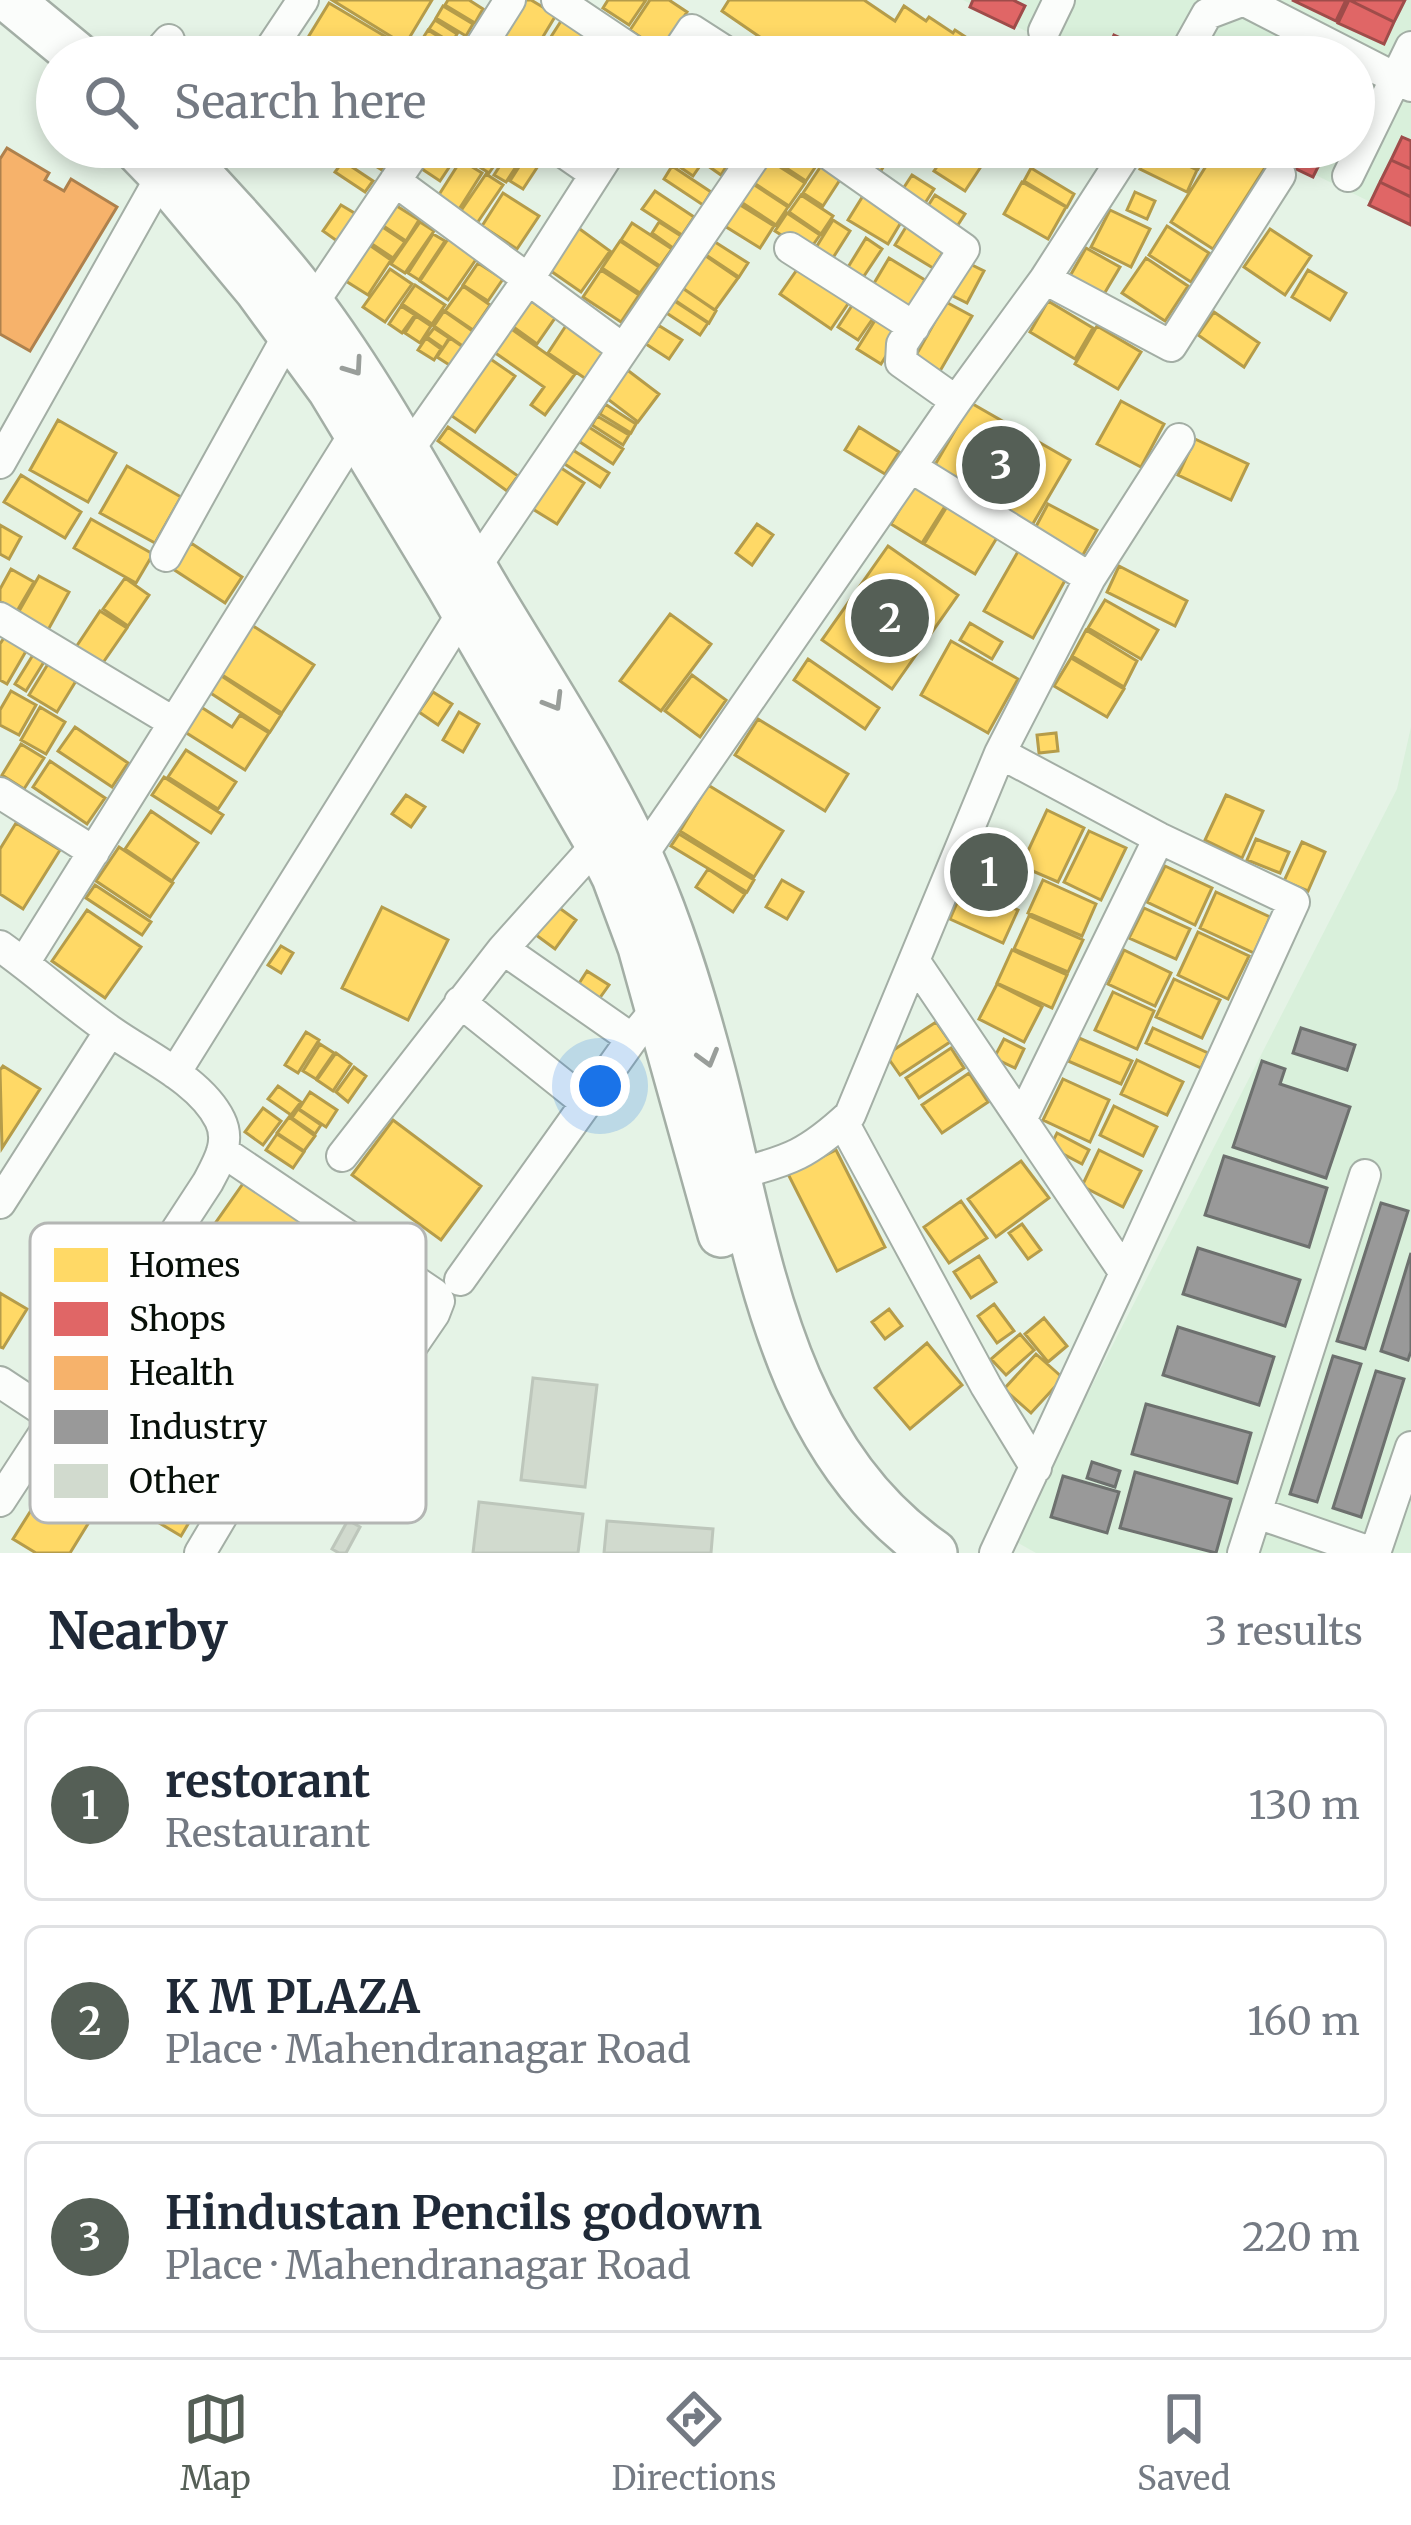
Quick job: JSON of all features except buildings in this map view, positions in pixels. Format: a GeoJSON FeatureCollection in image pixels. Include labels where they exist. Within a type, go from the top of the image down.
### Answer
{"type":"FeatureCollection","features":[{"type":"Feature","properties":{"kind":"highway"},"geometry":{"type":"LineString","coordinates":[[10,0],[54,36]]}},
{"type":"Feature","properties":{"kind":"highway"},"geometry":{"type":"LineString","coordinates":[[0,28],[36,57]]}},
{"type":"Feature","properties":{"kind":"highway"},"geometry":{"type":"LineString","coordinates":[[183,168],[294,282],[300,319],[357,430],[588,758],[620,850],[673,939],[792,1369],[844,1464],[876,1502],[934,1553]]}},
{"type":"Feature","properties":{"kind":"highway"},"geometry":{"type":"LineString","coordinates":[[300,319],[362,378],[407,452],[468,590]]}},
{"type":"Feature","properties":{"kind":"highway"},"geometry":{"type":"LineString","coordinates":[[620,850],[616,877],[646,1023],[773,1399],[822,1480],[892,1553]]}},
{"type":"Feature","properties":{"kind":"street"},"geometry":{"type":"LineString","coordinates":[[279,36],[303,0]]}},
{"type":"Feature","properties":{"kind":"street"},"geometry":{"type":"LineString","coordinates":[[487,36],[510,0]]}},
{"type":"Feature","properties":{"kind":"street"},"geometry":{"type":"LineString","coordinates":[[557,0],[611,36]]}},
{"type":"Feature","properties":{"kind":"street"},"geometry":{"type":"LineString","coordinates":[[1044,32],[1059,0]]}},
{"type":"Feature","properties":{"kind":"street"},"geometry":{"type":"LineString","coordinates":[[1195,36],[1207,14],[1243,0],[1313,36]]}},
{"type":"Feature","properties":{"kind":"street"},"geometry":{"type":"LineString","coordinates":[[1375,130],[1403,82],[1411,47]]}},
{"type":"Feature","properties":{"kind":"street"},"geometry":{"type":"LineString","coordinates":[[1375,68],[1403,82]]}},
{"type":"Feature","properties":{"kind":"street"},"geometry":{"type":"LineString","coordinates":[[0,463],[164,168]]}},
{"type":"Feature","properties":{"kind":"street"},"geometry":{"type":"LineString","coordinates":[[166,556],[300,319],[404,168]]}},
{"type":"Feature","properties":{"kind":"street"},"geometry":{"type":"LineString","coordinates":[[586,168],[595,174]]}},
{"type":"Feature","properties":{"kind":"street"},"geometry":{"type":"LineString","coordinates":[[407,452],[529,278],[599,168]]}},
{"type":"Feature","properties":{"kind":"street"},"geometry":{"type":"LineString","coordinates":[[175,1072],[468,590],[746,168]]}},
{"type":"Feature","properties":{"kind":"street"},"geometry":{"type":"LineString","coordinates":[[850,168],[964,249],[902,344],[901,362],[956,401]]}},
{"type":"Feature","properties":{"kind":"street"},"geometry":{"type":"LineString","coordinates":[[342,1156],[503,949],[620,850],[912,468],[1116,168]]}},
{"type":"Feature","properties":{"kind":"street"},"geometry":{"type":"LineString","coordinates":[[1348,176],[1353,168]]}},
{"type":"Feature","properties":{"kind":"street"},"geometry":{"type":"LineString","coordinates":[[1045,279],[1172,346],[1280,175]]}},
{"type":"Feature","properties":{"kind":"street"},"geometry":{"type":"LineString","coordinates":[[395,182],[623,349]]}},
{"type":"Feature","properties":{"kind":"street"},"geometry":{"type":"LineString","coordinates":[[790,248],[914,327]]}},
{"type":"Feature","properties":{"kind":"street"},"geometry":{"type":"LineString","coordinates":[[181,1223],[222,1151],[226,1138],[221,1121],[175,1072],[110,1031],[12,955],[94,852],[357,430]]}},
{"type":"Feature","properties":{"kind":"street"},"geometry":{"type":"LineString","coordinates":[[736,1174],[782,1163],[824,1140],[850,1115],[1000,753],[1090,578],[1179,439]]}},
{"type":"Feature","properties":{"kind":"street"},"geometry":{"type":"LineString","coordinates":[[912,468],[1090,578]]}},
{"type":"Feature","properties":{"kind":"street"},"geometry":{"type":"LineString","coordinates":[[0,618],[173,722]]}},
{"type":"Feature","properties":{"kind":"street"},"geometry":{"type":"LineString","coordinates":[[995,1553],[1294,902],[1000,753]]}},
{"type":"Feature","properties":{"kind":"street"},"geometry":{"type":"LineString","coordinates":[[0,793],[94,852]]}},
{"type":"Feature","properties":{"kind":"street"},"geometry":{"type":"LineString","coordinates":[[1022,1118],[1160,838]]}},
{"type":"Feature","properties":{"kind":"street"},"geometry":{"type":"LineString","coordinates":[[460,1280],[646,1023],[503,949]]}},
{"type":"Feature","properties":{"kind":"street"},"geometry":{"type":"LineString","coordinates":[[915,962],[1125,1273]]}},
{"type":"Feature","properties":{"kind":"street"},"geometry":{"type":"LineString","coordinates":[[460,1002],[586,1103]]}},
{"type":"Feature","properties":{"kind":"street"},"geometry":{"type":"LineString","coordinates":[[0,1203],[110,1031]]}},
{"type":"Feature","properties":{"kind":"street"},"geometry":{"type":"LineString","coordinates":[[843,1122],[986,1386],[1036,1468]]}},
{"type":"Feature","properties":{"kind":"street"},"geometry":{"type":"LineString","coordinates":[[222,1151],[329,1223]]}},
{"type":"Feature","properties":{"kind":"street"},"geometry":{"type":"LineString","coordinates":[[1244,1553],[1365,1175]]}},
{"type":"Feature","properties":{"kind":"street"},"geometry":{"type":"LineString","coordinates":[[426,1289],[439,1301],[426,1326]]}},
{"type":"Feature","properties":{"kind":"street"},"geometry":{"type":"LineString","coordinates":[[0,1382],[30,1402]]}},
{"type":"Feature","properties":{"kind":"street"},"geometry":{"type":"LineString","coordinates":[[1257,1513],[1374,1553],[1411,1447]]}},
{"type":"Feature","properties":{"kind":"street"},"geometry":{"type":"LineString","coordinates":[[0,1501],[30,1453]]}},
{"type":"Feature","properties":{"kind":"street"},"geometry":{"type":"LineString","coordinates":[[200,1553],[218,1523]]}},
{"type":"Feature","properties":{"kind":"shaded area"},"geometry":{"type":"Polygon","coordinates":[[[963,0],[1411,0],[1411,222],[1302,168],[1375,168],[1375,36],[1036,36],[963,0]]]}},
{"type":"Feature","properties":{"kind":"shaded area"},"geometry":{"type":"Polygon","coordinates":[[[1411,727],[1411,1553],[1036,1553],[1013,1540],[1397,789],[1411,727]]]}},
{"type":"Feature","properties":{"kind":"place","name":"Hindustan Pencils godown"},"geometry":{"type":"Point","coordinates":[1001,465]}},
{"type":"Feature","properties":{"kind":"place","name":"K M PLAZA"},"geometry":{"type":"Point","coordinates":[890,618]}},
{"type":"Feature","properties":{"kind":"place","name":"restorant"},"geometry":{"type":"Point","coordinates":[989,872]}}]}
